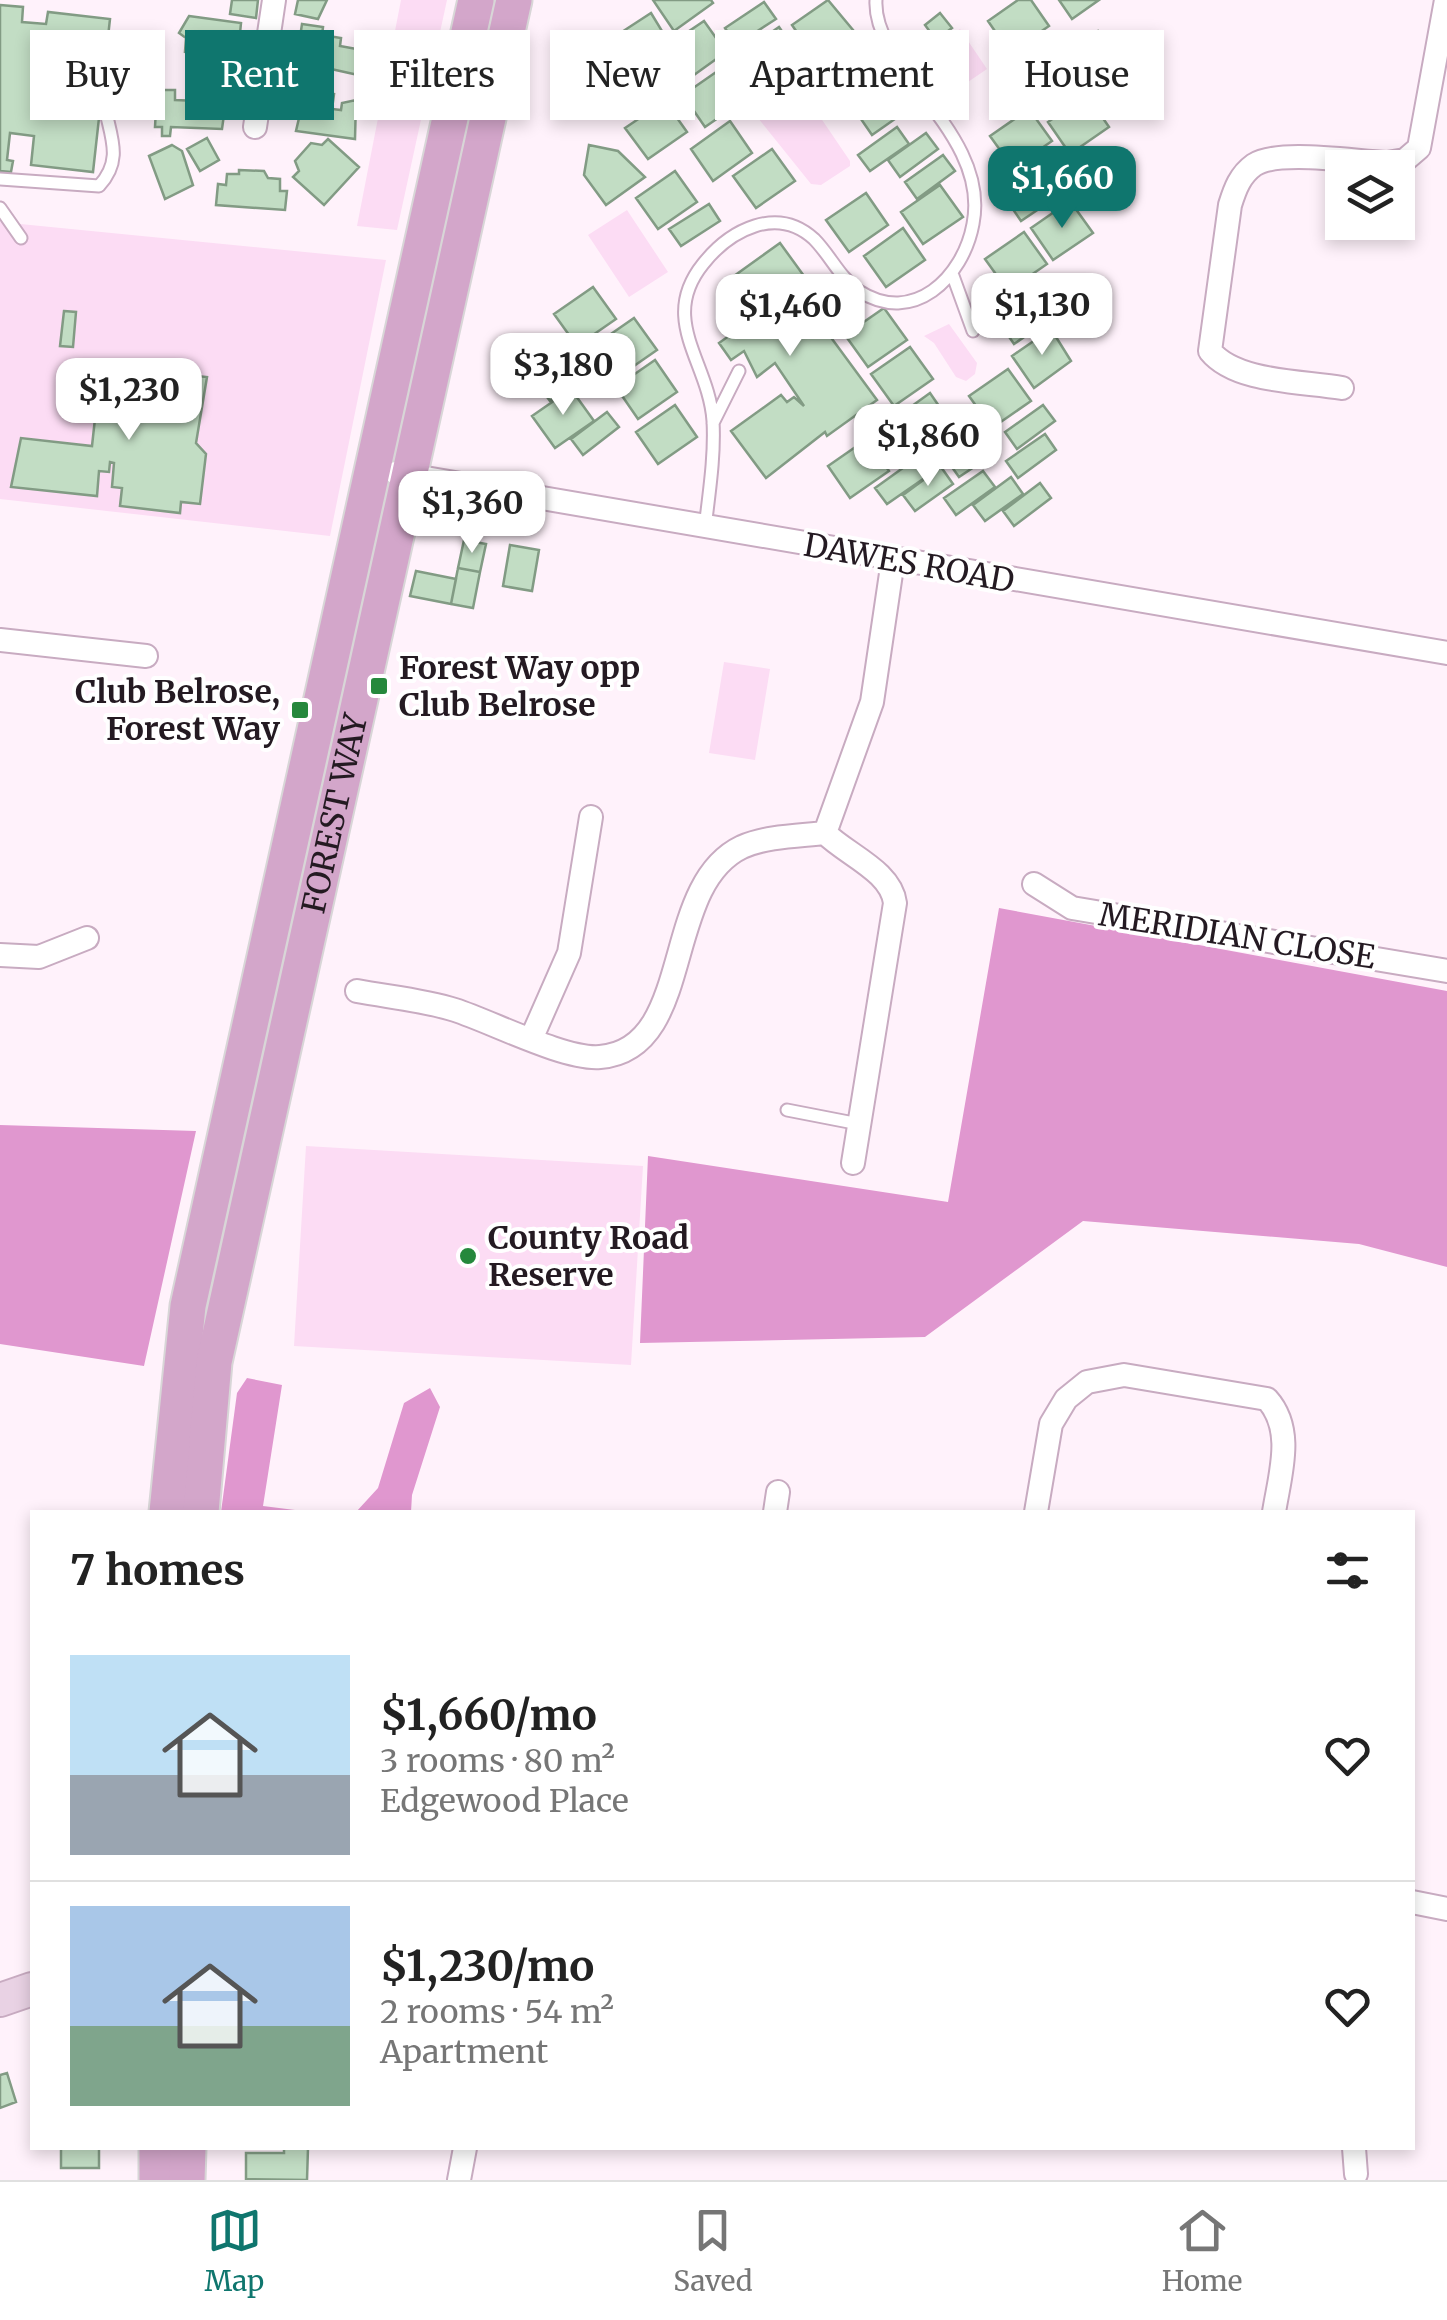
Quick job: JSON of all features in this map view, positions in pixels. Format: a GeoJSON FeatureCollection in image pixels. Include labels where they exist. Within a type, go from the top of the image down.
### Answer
{"type":"FeatureCollection","features":[{"type":"Feature","properties":{"kind":"main road","name":"FOREST WAY"},"geometry":{"type":"LineString","coordinates":[[167,1510],[188,1306],[476,0]]}},
{"type":"Feature","properties":{"kind":"main road","name":"FOREST WAY"},"geometry":{"type":"LineString","coordinates":[[201,1510],[214,1362],[514,0]]}},
{"type":"Feature","properties":{"kind":"main road"},"geometry":{"type":"LineString","coordinates":[[157,2150],[157,2180]]}},
{"type":"Feature","properties":{"kind":"main road"},"geometry":{"type":"LineString","coordinates":[[187,2180],[188,2150]]}},
{"type":"Feature","properties":{"kind":"street"},"geometry":{"type":"LineString","coordinates":[[255,127],[274,0]]}},
{"type":"Feature","properties":{"kind":"street"},"geometry":{"type":"LineString","coordinates":[[1342,388],[1238,370],[1220,363],[1210,351],[1230,205],[1237,183],[1254,165],[1272,158],[1387,163],[1404,160],[1420,148],[1446,0]]}},
{"type":"Feature","properties":{"kind":"street","name":"DAWES ROAD"},"geometry":{"type":"LineString","coordinates":[[372,469],[1447,653]]}},
{"type":"Feature","properties":{"kind":"street"},"geometry":{"type":"LineString","coordinates":[[825,833],[872,702],[894,560]]}},
{"type":"Feature","properties":{"kind":"street"},"geometry":{"type":"LineString","coordinates":[[0,640],[146,656]]}},
{"type":"Feature","properties":{"kind":"street"},"geometry":{"type":"LineString","coordinates":[[532,1038],[569,953],[591,817]]}},
{"type":"Feature","properties":{"kind":"street"},"geometry":{"type":"LineString","coordinates":[[357,991],[450,1008],[559,1050],[601,1057],[636,1042],[654,1023],[703,879],[742,847],[772,838],[825,833],[894,889],[895,903],[854,1163]]}},
{"type":"Feature","properties":{"kind":"street","name":"MERIDIAN CLOSE"},"geometry":{"type":"LineString","coordinates":[[1034,884],[1072,908],[1447,970]]}},
{"type":"Feature","properties":{"kind":"street"},"geometry":{"type":"LineString","coordinates":[[0,955],[39,957],[87,938]]}},
{"type":"Feature","properties":{"kind":"street"},"geometry":{"type":"LineString","coordinates":[[1036,1510],[1052,1424],[1066,1399],[1088,1382],[1124,1374],[1267,1399],[1280,1413],[1284,1428],[1274,1510]]}},
{"type":"Feature","properties":{"kind":"street"},"geometry":{"type":"LineString","coordinates":[[1415,1903],[1447,1908]]}},
{"type":"Feature","properties":{"kind":"street"},"geometry":{"type":"LineString","coordinates":[[0,2000],[30,1990]]}},
{"type":"Feature","properties":{"kind":"street"},"geometry":{"type":"LineString","coordinates":[[459,2180],[465,2150]]}},
{"type":"Feature","properties":{"kind":"street"},"geometry":{"type":"LineString","coordinates":[[1354,2150],[1356,2174]]}},
{"type":"Feature","properties":{"kind":"lane"},"geometry":{"type":"LineString","coordinates":[[705,528],[713,423],[708,382],[684,331],[682,315],[687,292],[702,265],[748,228],[771,221],[795,226],[814,240],[854,288],[876,300],[904,302],[932,294],[953,276],[974,223],[970,174],[959,146],[882,32],[876,0]]}},
{"type":"Feature","properties":{"kind":"lane"},"geometry":{"type":"LineString","coordinates":[[0,179],[98,186],[111,169],[116,150],[108,120]]}},
{"type":"Feature","properties":{"kind":"lane"},"geometry":{"type":"LineString","coordinates":[[0,208],[21,238]]}},
{"type":"Feature","properties":{"kind":"lane"},"geometry":{"type":"LineString","coordinates":[[953,276],[973,332]]}},
{"type":"Feature","properties":{"kind":"lane"},"geometry":{"type":"LineString","coordinates":[[713,423],[739,372]]}},
{"type":"Feature","properties":{"kind":"lane"},"geometry":{"type":"LineString","coordinates":[[786,1110],[859,1124]]}},
{"type":"Feature","properties":{"kind":"shaded area"},"geometry":{"type":"Polygon","coordinates":[[[401,0],[447,0],[440,30],[395,30],[401,0]]]}},
{"type":"Feature","properties":{"kind":"shaded area"},"geometry":{"type":"Polygon","coordinates":[[[969,42],[987,69],[969,81],[969,42]]]}},
{"type":"Feature","properties":{"kind":"shaded area"},"geometry":{"type":"Polygon","coordinates":[[[378,120],[421,120],[397,230],[357,226],[378,120]]]}},
{"type":"Feature","properties":{"kind":"shaded area"},"geometry":{"type":"Polygon","coordinates":[[[760,120],[822,120],[850,166],[821,185],[811,184],[760,120]]]}},
{"type":"Feature","properties":{"kind":"shaded area"},"geometry":{"type":"Polygon","coordinates":[[[627,210],[668,272],[629,297],[588,235],[627,210]]]}},
{"type":"Feature","properties":{"kind":"shaded area"},"geometry":{"type":"Polygon","coordinates":[[[0,222],[386,260],[330,536],[0,499],[0,222]]]}},
{"type":"Feature","properties":{"kind":"shaded area"},"geometry":{"type":"Polygon","coordinates":[[[949,324],[977,363],[975,374],[966,381],[956,377],[934,343],[924,336],[949,324]]]}},
{"type":"Feature","properties":{"kind":"shaded area"},"geometry":{"type":"Polygon","coordinates":[[[724,662],[770,669],[755,760],[709,753],[724,662]]]}},
{"type":"Feature","properties":{"kind":"shaded area"},"geometry":{"type":"Polygon","coordinates":[[[999,908],[1447,991],[1447,1267],[1359,1244],[1083,1221],[925,1337],[640,1343],[648,1156],[948,1202],[999,908]]]}},
{"type":"Feature","properties":{"kind":"shaded area"},"geometry":{"type":"Polygon","coordinates":[[[0,1125],[196,1131],[144,1366],[0,1344],[0,1125]]]}},
{"type":"Feature","properties":{"kind":"shaded area","name":"County Road Reserve"},"geometry":{"type":"Polygon","coordinates":[[[306,1146],[643,1166],[631,1365],[294,1346],[306,1146]]]}},
{"type":"Feature","properties":{"kind":"shaded area"},"geometry":{"type":"Polygon","coordinates":[[[247,1378],[282,1385],[263,1506],[295,1510],[221,1510],[237,1393],[247,1378]]]}},
{"type":"Feature","properties":{"kind":"shaded area"},"geometry":{"type":"Polygon","coordinates":[[[430,1388],[440,1407],[412,1495],[411,1510],[358,1510],[378,1488],[404,1403],[430,1388]]]}},
{"type":"Feature","properties":{"kind":"building"},"geometry":{"type":"Polygon","coordinates":[[[232,0],[258,0],[256,18],[230,14],[232,0]]]}},
{"type":"Feature","properties":{"kind":"building"},"geometry":{"type":"Polygon","coordinates":[[[298,0],[327,0],[318,19],[295,14],[298,0]]]}},
{"type":"Feature","properties":{"kind":"building"},"geometry":{"type":"Polygon","coordinates":[[[653,0],[711,0],[713,3],[673,30],[653,0]]]}},
{"type":"Feature","properties":{"kind":"building"},"geometry":{"type":"Polygon","coordinates":[[[828,0],[853,30],[795,30],[792,25],[828,0]]]}},
{"type":"Feature","properties":{"kind":"building"},"geometry":{"type":"Polygon","coordinates":[[[1018,0],[1031,0],[1049,26],[1043,30],[994,30],[988,21],[1018,0]]]}},
{"type":"Feature","properties":{"kind":"building"},"geometry":{"type":"Polygon","coordinates":[[[1059,0],[1099,0],[1072,19],[1059,0]]]}},
{"type":"Feature","properties":{"kind":"building"},"geometry":{"type":"Polygon","coordinates":[[[764,2],[776,19],[759,30],[725,28],[764,2]]]}},
{"type":"Feature","properties":{"kind":"building"},"geometry":{"type":"Polygon","coordinates":[[[0,5],[23,7],[22,22],[46,24],[48,12],[110,19],[109,30],[30,30],[30,120],[99,120],[93,172],[31,165],[34,136],[10,133],[7,160],[13,161],[11,172],[0,171],[0,5]]]}},
{"type":"Feature","properties":{"kind":"building"},"geometry":{"type":"Polygon","coordinates":[[[651,13],[661,30],[625,30],[651,13]]]}},
{"type":"Feature","properties":{"kind":"building"},"geometry":{"type":"Polygon","coordinates":[[[940,13],[952,28],[929,30],[925,25],[940,13]]]}},
{"type":"Feature","properties":{"kind":"building"},"geometry":{"type":"Polygon","coordinates":[[[189,16],[241,23],[240,30],[185,30],[185,37],[179,33],[189,16]]]}},
{"type":"Feature","properties":{"kind":"building"},"geometry":{"type":"Polygon","coordinates":[[[704,21],[715,36],[715,60],[695,74],[695,30],[691,30],[704,21]]]}},
{"type":"Feature","properties":{"kind":"building"},"geometry":{"type":"Polygon","coordinates":[[[302,24],[323,27],[323,30],[301,30],[302,24]]]}},
{"type":"Feature","properties":{"kind":"building"},"geometry":{"type":"Polygon","coordinates":[[[334,37],[341,38],[340,46],[354,49],[354,74],[334,70],[334,37]]]}},
{"type":"Feature","properties":{"kind":"building"},"geometry":{"type":"Polygon","coordinates":[[[715,73],[715,120],[705,127],[695,112],[695,87],[715,73]]]}},
{"type":"Feature","properties":{"kind":"building"},"geometry":{"type":"Polygon","coordinates":[[[165,90],[175,90],[175,100],[185,100],[185,120],[223,120],[222,129],[171,127],[170,136],[162,136],[162,127],[155,127],[155,120],[165,120],[165,90]]]}},
{"type":"Feature","properties":{"kind":"building"},"geometry":{"type":"Polygon","coordinates":[[[354,100],[355,139],[296,131],[299,120],[334,120],[334,109],[341,110],[342,103],[354,100]]]}},
{"type":"Feature","properties":{"kind":"building"},"geometry":{"type":"Polygon","coordinates":[[[637,120],[678,120],[687,132],[648,159],[625,128],[637,120]]]}},
{"type":"Feature","properties":{"kind":"building"},"geometry":{"type":"Polygon","coordinates":[[[862,120],[893,120],[872,135],[862,120]]]}},
{"type":"Feature","properties":{"kind":"building"},"geometry":{"type":"Polygon","coordinates":[[[1013,120],[1037,120],[1052,141],[1013,168],[990,136],[1013,120]]]}},
{"type":"Feature","properties":{"kind":"building"},"geometry":{"type":"Polygon","coordinates":[[[1104,120],[1109,127],[1070,154],[1048,122],[1104,120]]]}},
{"type":"Feature","properties":{"kind":"building"},"geometry":{"type":"Polygon","coordinates":[[[730,121],[752,153],[713,181],[691,149],[730,121]]]}},
{"type":"Feature","properties":{"kind":"building"},"geometry":{"type":"Polygon","coordinates":[[[897,127],[909,144],[870,171],[858,155],[897,127]]]}},
{"type":"Feature","properties":{"kind":"building"},"geometry":{"type":"Polygon","coordinates":[[[926,133],[938,149],[900,177],[888,160],[926,133]]]}},
{"type":"Feature","properties":{"kind":"building"},"geometry":{"type":"Polygon","coordinates":[[[207,138],[219,160],[200,171],[187,149],[207,138]]]}},
{"type":"Feature","properties":{"kind":"building"},"geometry":{"type":"Polygon","coordinates":[[[328,139],[359,167],[324,205],[293,177],[299,171],[295,161],[311,143],[322,145],[328,139]]]}},
{"type":"Feature","properties":{"kind":"building"},"geometry":{"type":"Polygon","coordinates":[[[172,145],[182,151],[193,185],[165,199],[149,156],[172,145]]]}},
{"type":"Feature","properties":{"kind":"building"},"geometry":{"type":"Polygon","coordinates":[[[589,145],[618,151],[645,177],[606,205],[584,175],[589,145]]]}},
{"type":"Feature","properties":{"kind":"building"},"geometry":{"type":"Polygon","coordinates":[[[772,149],[795,181],[756,208],[733,176],[772,149]]]}},
{"type":"Feature","properties":{"kind":"building"},"geometry":{"type":"Polygon","coordinates":[[[943,155],[955,171],[917,199],[905,182],[943,155]]]}},
{"type":"Feature","properties":{"kind":"building"},"geometry":{"type":"Polygon","coordinates":[[[1038,162],[1061,194],[1021,221],[999,189],[1038,162]]]}},
{"type":"Feature","properties":{"kind":"building"},"geometry":{"type":"Polygon","coordinates":[[[239,170],[264,171],[268,178],[280,179],[280,191],[287,191],[285,210],[216,205],[218,184],[226,185],[227,174],[239,174],[239,170]]]}},
{"type":"Feature","properties":{"kind":"building"},"geometry":{"type":"Polygon","coordinates":[[[675,171],[697,202],[658,229],[636,198],[675,171]]]}},
{"type":"Feature","properties":{"kind":"building"},"geometry":{"type":"Polygon","coordinates":[[[940,185],[963,217],[923,244],[901,212],[940,185]]]}},
{"type":"Feature","properties":{"kind":"building"},"geometry":{"type":"Polygon","coordinates":[[[866,193],[888,225],[849,252],[826,220],[866,193]]]}},
{"type":"Feature","properties":{"kind":"building"},"geometry":{"type":"Polygon","coordinates":[[[1070,201],[1093,233],[1053,260],[1031,228],[1070,201]]]}},
{"type":"Feature","properties":{"kind":"building"},"geometry":{"type":"Polygon","coordinates":[[[709,204],[720,221],[681,246],[669,229],[709,204]]]}},
{"type":"Feature","properties":{"kind":"building"},"geometry":{"type":"Polygon","coordinates":[[[903,228],[925,260],[886,287],[864,256],[903,228]]]}},
{"type":"Feature","properties":{"kind":"building"},"geometry":{"type":"Polygon","coordinates":[[[1024,232],[1047,264],[1008,291],[985,259],[1024,232]]]}},
{"type":"Feature","properties":{"kind":"building"},"geometry":{"type":"Polygon","coordinates":[[[780,243],[820,298],[828,293],[843,314],[824,328],[877,400],[827,436],[825,432],[766,478],[731,431],[781,395],[787,402],[794,397],[804,406],[775,363],[757,377],[744,351],[731,360],[719,343],[733,333],[724,320],[738,310],[720,286],[780,243]]]}},
{"type":"Feature","properties":{"kind":"building"},"geometry":{"type":"Polygon","coordinates":[[[1031,285],[1053,317],[1014,344],[992,312],[1031,285]]]}},
{"type":"Feature","properties":{"kind":"building"},"geometry":{"type":"Polygon","coordinates":[[[593,287],[616,319],[577,346],[554,314],[593,287]]]}},
{"type":"Feature","properties":{"kind":"building"},"geometry":{"type":"Polygon","coordinates":[[[884,308],[907,340],[868,367],[845,335],[884,308]]]}},
{"type":"Feature","properties":{"kind":"building"},"geometry":{"type":"Polygon","coordinates":[[[64,311],[76,312],[73,347],[60,346],[64,311]]]}},
{"type":"Feature","properties":{"kind":"building"},"geometry":{"type":"Polygon","coordinates":[[[634,318],[657,350],[618,377],[595,345],[634,318]]]}},
{"type":"Feature","properties":{"kind":"building"},"geometry":{"type":"Polygon","coordinates":[[[1051,329],[1071,361],[1034,388],[1012,356],[1051,329]]]}},
{"type":"Feature","properties":{"kind":"building"},"geometry":{"type":"Polygon","coordinates":[[[910,347],[933,379],[894,406],[871,374],[910,347]]]}},
{"type":"Feature","properties":{"kind":"building"},"geometry":{"type":"Polygon","coordinates":[[[149,360],[159,372],[207,377],[196,443],[206,454],[200,504],[181,502],[180,513],[120,506],[122,488],[112,487],[114,463],[110,462],[109,472],[99,471],[97,496],[11,487],[21,438],[92,446],[100,373],[107,366],[135,369],[149,360]]]}},
{"type":"Feature","properties":{"kind":"building"},"geometry":{"type":"Polygon","coordinates":[[[655,360],[677,392],[638,419],[616,387],[655,360]]]}},
{"type":"Feature","properties":{"kind":"building"},"geometry":{"type":"Polygon","coordinates":[[[544,361],[570,366],[580,380],[550,401],[539,386],[544,361]]]}},
{"type":"Feature","properties":{"kind":"building"},"geometry":{"type":"Polygon","coordinates":[[[1008,369],[1031,401],[992,428],[969,396],[1008,369]]]}},
{"type":"Feature","properties":{"kind":"building"},"geometry":{"type":"Polygon","coordinates":[[[571,389],[594,421],[555,448],[532,416],[571,389]]]}},
{"type":"Feature","properties":{"kind":"building"},"geometry":{"type":"Polygon","coordinates":[[[930,393],[952,425],[913,453],[891,421],[930,393]]]}},
{"type":"Feature","properties":{"kind":"building"},"geometry":{"type":"Polygon","coordinates":[[[675,405],[697,437],[658,464],[636,432],[675,405]]]}},
{"type":"Feature","properties":{"kind":"building"},"geometry":{"type":"Polygon","coordinates":[[[1043,405],[1055,421],[1017,449],[1005,432],[1043,405]]]}},
{"type":"Feature","properties":{"kind":"building"},"geometry":{"type":"Polygon","coordinates":[[[607,412],[619,427],[583,455],[571,439],[607,412]]]}},
{"type":"Feature","properties":{"kind":"building"},"geometry":{"type":"Polygon","coordinates":[[[976,419],[998,451],[959,477],[937,446],[976,419]]]}},
{"type":"Feature","properties":{"kind":"building"},"geometry":{"type":"Polygon","coordinates":[[[1045,434],[1056,450],[1018,478],[1006,461],[1045,434]]]}},
{"type":"Feature","properties":{"kind":"building"},"geometry":{"type":"Polygon","coordinates":[[[867,439],[889,471],[850,498],[828,466],[867,439]]]}},
{"type":"Feature","properties":{"kind":"building"},"geometry":{"type":"Polygon","coordinates":[[[914,460],[926,477],[887,504],[875,488],[914,460]]]}},
{"type":"Feature","properties":{"kind":"building"},"geometry":{"type":"Polygon","coordinates":[[[941,467],[953,484],[915,511],[903,495],[941,467]]]}},
{"type":"Feature","properties":{"kind":"building"},"geometry":{"type":"Polygon","coordinates":[[[983,471],[995,487],[956,515],[944,498],[983,471]]]}},
{"type":"Feature","properties":{"kind":"building"},"geometry":{"type":"Polygon","coordinates":[[[1011,477],[1023,494],[985,521],[973,505],[1011,477]]]}},
{"type":"Feature","properties":{"kind":"building"},"geometry":{"type":"Polygon","coordinates":[[[1040,483],[1051,498],[1014,526],[1003,511],[1040,483]]]}},
{"type":"Feature","properties":{"kind":"building"},"geometry":{"type":"Polygon","coordinates":[[[464,540],[486,544],[480,572],[458,568],[464,540]]]}},
{"type":"Feature","properties":{"kind":"building"},"geometry":{"type":"Polygon","coordinates":[[[510,545],[539,550],[532,591],[503,586],[510,545]]]}},
{"type":"Feature","properties":{"kind":"building"},"geometry":{"type":"Polygon","coordinates":[[[458,568],[480,572],[473,608],[451,604],[458,568]]]}},
{"type":"Feature","properties":{"kind":"building"},"geometry":{"type":"Polygon","coordinates":[[[416,571],[456,579],[451,604],[410,596],[416,571]]]}},
{"type":"Feature","properties":{"kind":"building"},"geometry":{"type":"Polygon","coordinates":[[[7,2073],[16,2102],[0,2108],[0,2075],[7,2073]]]}},
{"type":"Feature","properties":{"kind":"building"},"geometry":{"type":"Polygon","coordinates":[[[61,2150],[99,2150],[99,2168],[61,2168],[61,2150]]]}},
{"type":"Feature","properties":{"kind":"building"},"geometry":{"type":"Polygon","coordinates":[[[308,2150],[307,2180],[246,2179],[246,2153],[308,2150]]]}},
{"type":"Feature","properties":{"kind":"place","name":"Forest Way opp Club Belrose"},"geometry":{"type":"Point","coordinates":[379,686]}},
{"type":"Feature","properties":{"kind":"place","name":"Club Belrose, Forest Way"},"geometry":{"type":"Point","coordinates":[300,710]}},
{"type":"Feature","properties":{"kind":"place","name":"County Road Reserve"},"geometry":{"type":"Point","coordinates":[468,1256]}}]}
